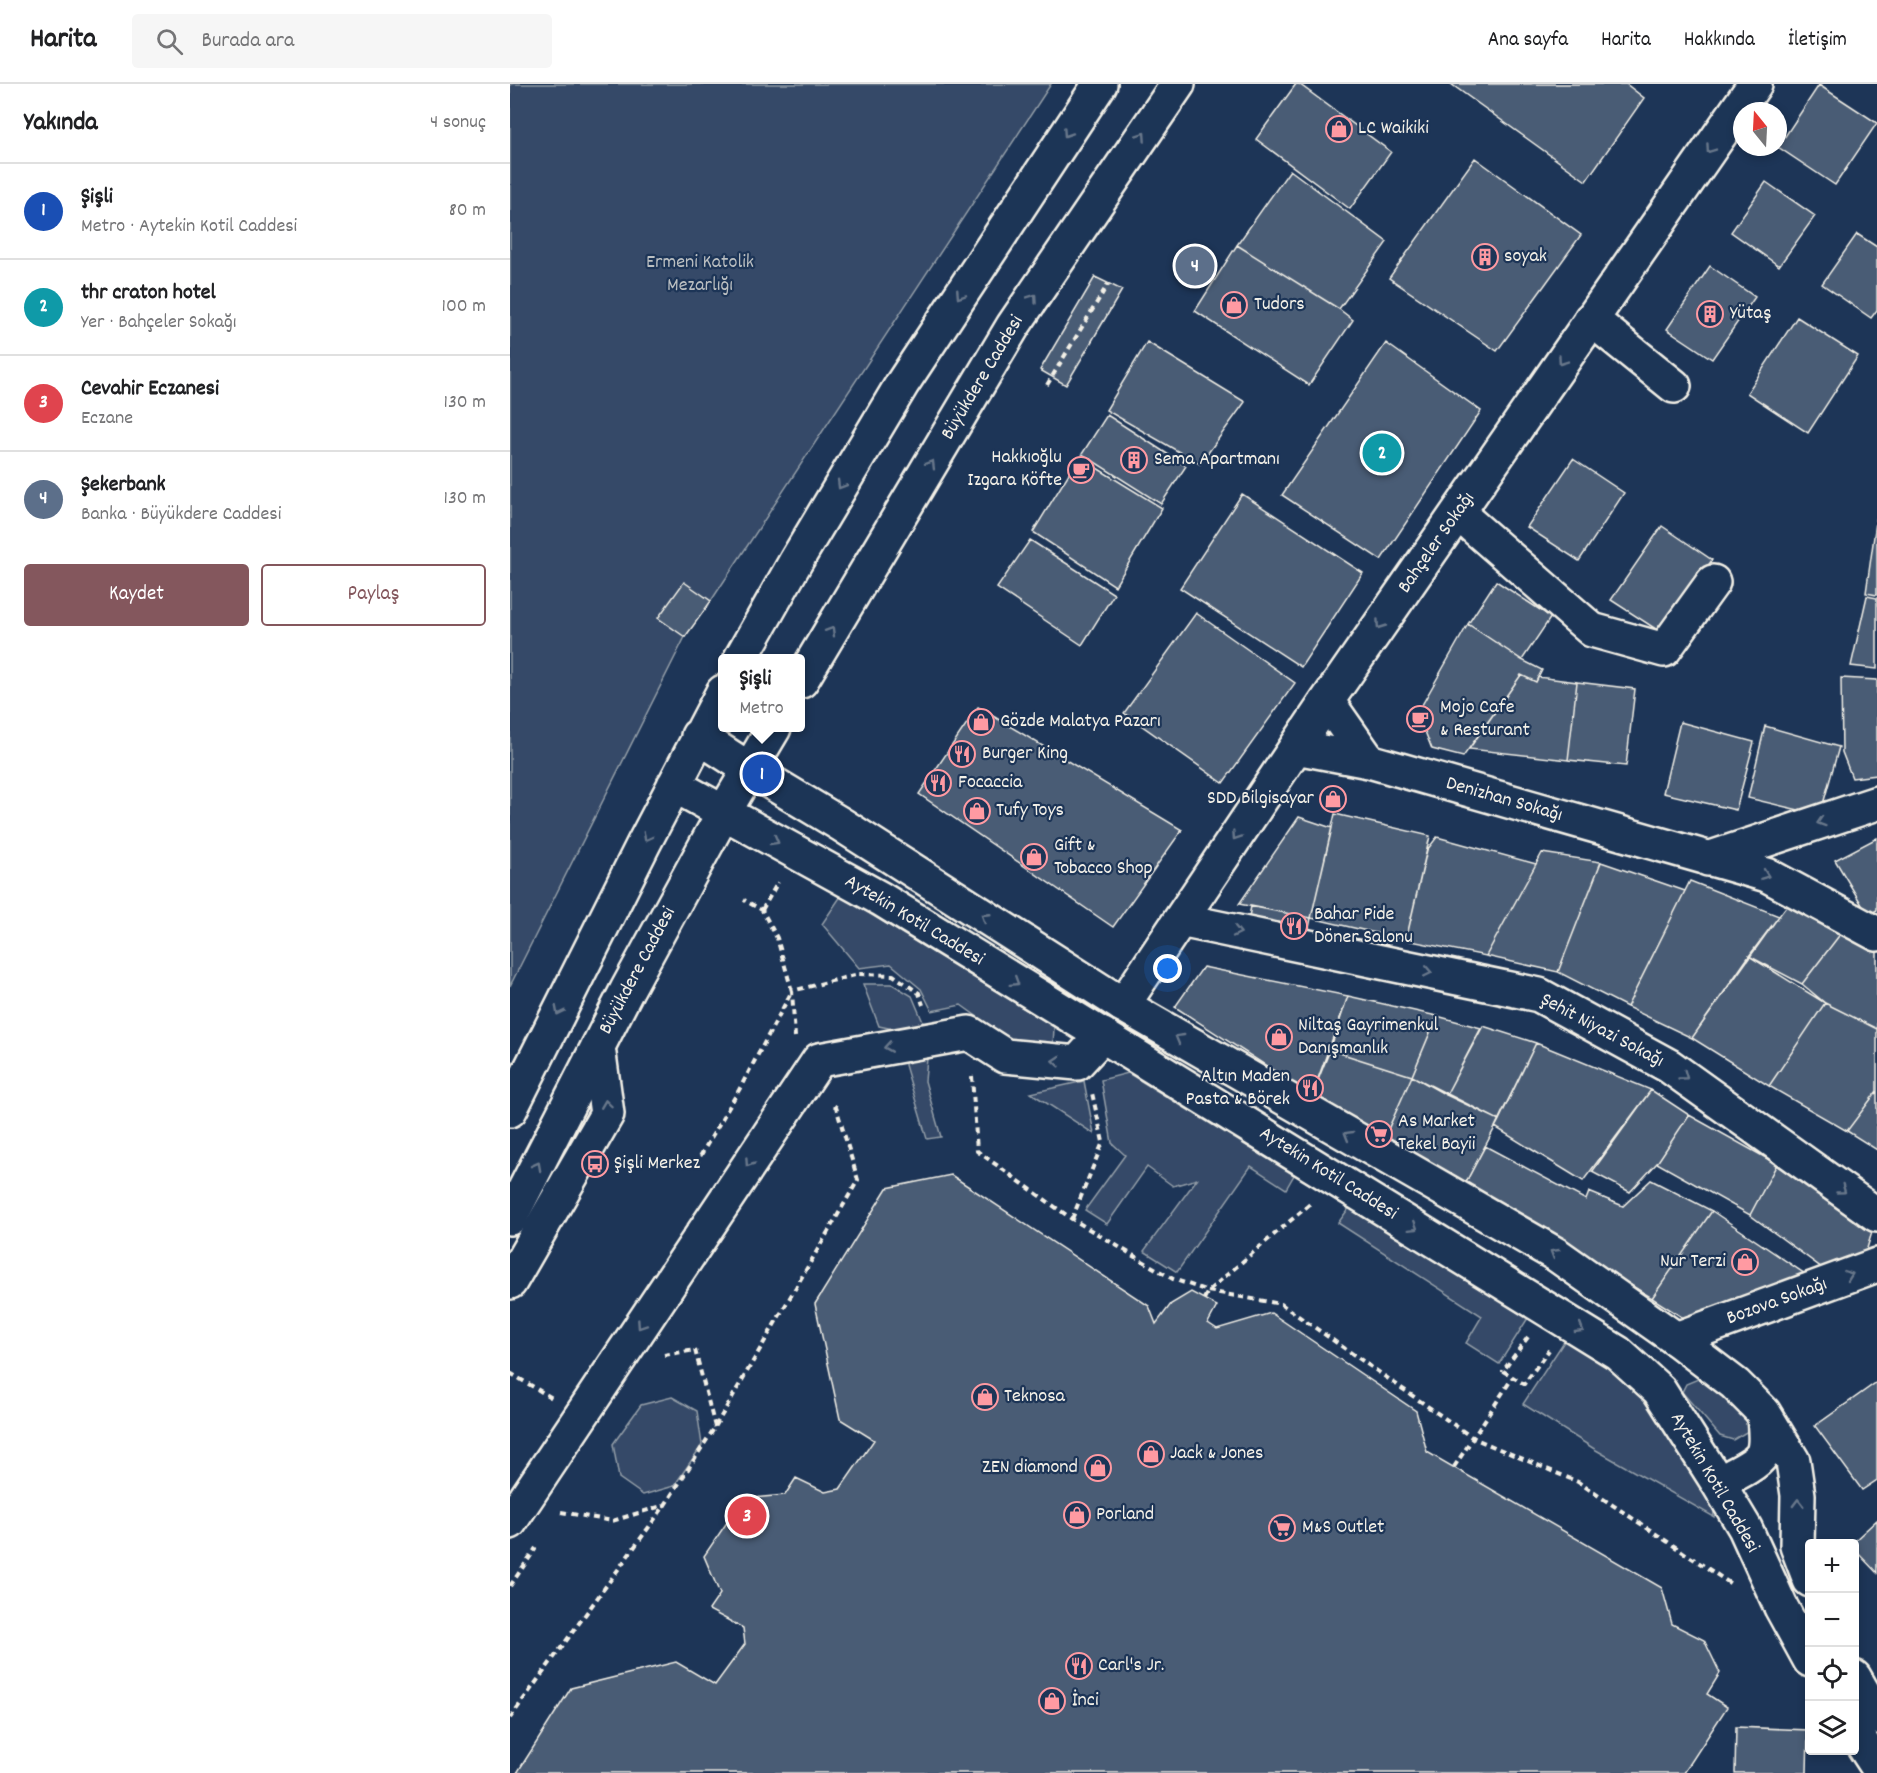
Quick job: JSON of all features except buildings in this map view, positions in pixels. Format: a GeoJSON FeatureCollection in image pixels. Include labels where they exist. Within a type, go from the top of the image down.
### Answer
{"type":"FeatureCollection","features":[{"type":"Feature","properties":{"kind":"main road"},"geometry":{"type":"LineString","coordinates":[[743,654],[902,384],[1100,84]]}},
{"type":"Feature","properties":{"kind":"main road","name":"Büyükdere Caddesi"},"geometry":{"type":"LineString","coordinates":[[805,674],[1013,326],[1178,84]]}},
{"type":"Feature","properties":{"kind":"main road","name":"Bahçeler Sokağı"},"geometry":{"type":"LineString","coordinates":[[1123,1005],[1327,701],[1755,84]]}},
{"type":"Feature","properties":{"kind":"main road"},"geometry":{"type":"LineString","coordinates":[[1591,320],[1674,386]]}},
{"type":"Feature","properties":{"kind":"main road"},"geometry":{"type":"LineString","coordinates":[[1458,513],[1592,630],[1664,650],[1713,582]]}},
{"type":"Feature","properties":{"kind":"main road"},"geometry":{"type":"LineString","coordinates":[[510,1110],[698,736],[718,701]]}},
{"type":"Feature","properties":{"kind":"main road"},"geometry":{"type":"LineString","coordinates":[[1327,701],[1369,760]]}},
{"type":"Feature","properties":{"kind":"main road","name":"Büyükdere Caddesi"},"geometry":{"type":"LineString","coordinates":[[510,1218],[598,1047],[724,812],[772,732]]}},
{"type":"Feature","properties":{"kind":"main road","name":"Aytekin Kotil Caddesi"},"geometry":{"type":"LineString","coordinates":[[698,736],[842,825],[1123,1005],[1557,1255],[1676,1339],[1735,1384],[1764,1413],[1793,1461],[1798,1495],[1797,1546],[1805,1569]]}},
{"type":"Feature","properties":{"kind":"main road","name":"Denizhan Sokağı"},"geometry":{"type":"LineString","coordinates":[[1296,747],[1369,760],[1767,875],[1877,934]]}},
{"type":"Feature","properties":{"kind":"main road","name":"Aytekin Kotil Caddesi"},"geometry":{"type":"LineString","coordinates":[[674,785],[881,899],[1093,1045],[1618,1353],[1659,1390],[1718,1483],[1745,1528],[1805,1652]]}},
{"type":"Feature","properties":{"kind":"main road"},"geometry":{"type":"LineString","coordinates":[[1708,859],[1877,803]]}},
{"type":"Feature","properties":{"kind":"main road","name":"Şehit Niyazi Sokağı"},"geometry":{"type":"LineString","coordinates":[[1180,920],[1539,995],[1670,1066],[1877,1215]]}},
{"type":"Feature","properties":{"kind":"main road"},"geometry":{"type":"LineString","coordinates":[[510,1522],[819,1059],[969,1033],[1005,1056],[1077,1063],[1093,1045]]}},
{"type":"Feature","properties":{"kind":"main road"},"geometry":{"type":"LineString","coordinates":[[510,1282],[607,1114],[598,1047]]}},
{"type":"Feature","properties":{"kind":"main road","name":"Bozova Sokağı"},"geometry":{"type":"LineString","coordinates":[[1676,1339],[1877,1265]]}},
{"type":"Feature","properties":{"kind":"main road"},"geometry":{"type":"LineString","coordinates":[[1718,1483],[1748,1467],[1761,1456],[1765,1443],[1764,1413]]}},
{"type":"Feature","properties":{"kind":"main road"},"geometry":{"type":"LineString","coordinates":[[1761,1565],[1770,1539],[1787,1532],[1797,1546]]}},
{"type":"Feature","properties":{"kind":"main road"},"geometry":{"type":"LineString","coordinates":[[1859,1686],[1877,1717]]}},
{"type":"Feature","properties":{"kind":"main road"},"geometry":{"type":"LineString","coordinates":[[1859,1739],[1877,1766]]}},
{"type":"Feature","properties":{"kind":"path"},"geometry":{"type":"LineString","coordinates":[[1047,385],[1108,284]]}},
{"type":"Feature","properties":{"kind":"path"},"geometry":{"type":"LineString","coordinates":[[762,910],[779,881]]}},
{"type":"Feature","properties":{"kind":"path"},"geometry":{"type":"LineString","coordinates":[[695,1165],[739,1090],[792,991],[777,938],[762,910],[744,900]]}},
{"type":"Feature","properties":{"kind":"path"},"geometry":{"type":"LineString","coordinates":[[859,974],[893,975],[919,993],[926,1016]]}},
{"type":"Feature","properties":{"kind":"path"},"geometry":{"type":"LineString","coordinates":[[969,1033],[977,1151],[1072,1220],[1173,1279],[1208,1291],[1281,1304],[1473,1438],[1578,1482],[1722,1576]]}},
{"type":"Feature","properties":{"kind":"path"},"geometry":{"type":"LineString","coordinates":[[1072,1220],[1103,1142],[1093,1045]]}},
{"type":"Feature","properties":{"kind":"path"},"geometry":{"type":"LineString","coordinates":[[510,1718],[664,1505],[715,1427],[858,1180],[836,1107]]}},
{"type":"Feature","properties":{"kind":"path"},"geometry":{"type":"LineString","coordinates":[[1204,1299],[1208,1291],[1311,1203]]}},
{"type":"Feature","properties":{"kind":"path"},"geometry":{"type":"LineString","coordinates":[[1530,1333],[1503,1371],[1524,1384],[1552,1346]]}},
{"type":"Feature","properties":{"kind":"path"},"geometry":{"type":"LineString","coordinates":[[660,1355],[695,1350],[715,1427]]}},
{"type":"Feature","properties":{"kind":"path"},"geometry":{"type":"LineString","coordinates":[[510,1374],[553,1399]]}},
{"type":"Feature","properties":{"kind":"path"},"geometry":{"type":"LineString","coordinates":[[1454,1467],[1513,1377]]}},
{"type":"Feature","properties":{"kind":"path"},"geometry":{"type":"LineString","coordinates":[[561,1512],[612,1521],[664,1505]]}},
{"type":"Feature","properties":{"kind":"green space","name":"Ermeni Katolik Mezarlığı"},"geometry":{"type":"Polygon","coordinates":[[[510,84],[1051,84],[711,601],[685,637],[510,986],[510,84]]]}},
{"type":"Feature","properties":{"kind":"green space"},"geometry":{"type":"Polygon","coordinates":[[[841,896],[1054,1027],[1053,1047],[1021,1048],[961,1005],[932,1011],[921,989],[891,964],[859,968],[822,924],[841,896]]]}},
{"type":"Feature","properties":{"kind":"green space"},"geometry":{"type":"Polygon","coordinates":[[[863,984],[892,984],[912,996],[929,1036],[925,1081],[941,1137],[927,1139],[905,1065],[908,1047],[902,1031],[879,1026],[863,984]]]}},
{"type":"Feature","properties":{"kind":"green space"},"geometry":{"type":"Polygon","coordinates":[[[1128,1073],[1294,1175],[1286,1189],[1251,1166],[1177,1272],[1144,1251],[1197,1179],[1173,1186],[1147,1167],[1107,1224],[1085,1210],[1125,1155],[1112,1143],[1101,1080],[1128,1073]]]}},
{"type":"Feature","properties":{"kind":"green space"},"geometry":{"type":"Polygon","coordinates":[[[1084,1081],[1094,1134],[1031,1093],[1084,1081]]]}},
{"type":"Feature","properties":{"kind":"green space"},"geometry":{"type":"Polygon","coordinates":[[[1349,1208],[1528,1318],[1499,1364],[1466,1343],[1482,1316],[1338,1223],[1349,1208]]]}},
{"type":"Feature","properties":{"kind":"green space"},"geometry":{"type":"Polygon","coordinates":[[[1565,1340],[1624,1377],[1684,1448],[1712,1489],[1714,1517],[1596,1450],[1523,1404],[1565,1340]]]}},
{"type":"Feature","properties":{"kind":"green space"},"geometry":{"type":"Polygon","coordinates":[[[1698,1379],[1737,1402],[1746,1411],[1748,1431],[1733,1440],[1720,1436],[1682,1392],[1686,1384],[1698,1379]]]}},
{"type":"Feature","properties":{"kind":"green space"},"geometry":{"type":"Polygon","coordinates":[[[672,1397],[697,1411],[702,1445],[674,1486],[643,1495],[619,1478],[613,1444],[641,1405],[672,1397]]]}},
{"type":"Feature","properties":{"kind":"place","name":"LC Waikiki"},"geometry":{"type":"Point","coordinates":[1339,129]}},
{"type":"Feature","properties":{"kind":"place","name":"soyak"},"geometry":{"type":"Point","coordinates":[1485,257]}},
{"type":"Feature","properties":{"kind":"place","name":"Şekerbank"},"geometry":{"type":"Point","coordinates":[1195,266]}},
{"type":"Feature","properties":{"kind":"place","name":"Tudors"},"geometry":{"type":"Point","coordinates":[1234,305]}},
{"type":"Feature","properties":{"kind":"place","name":"Yütaş"},"geometry":{"type":"Point","coordinates":[1710,314]}},
{"type":"Feature","properties":{"kind":"place","name":"thr craton hotel"},"geometry":{"type":"Point","coordinates":[1382,453]}},
{"type":"Feature","properties":{"kind":"place","name":"Sema Apartmanı"},"geometry":{"type":"Point","coordinates":[1134,460]}},
{"type":"Feature","properties":{"kind":"place","name":"Hakkıoğlu Izgara Köfte"},"geometry":{"type":"Point","coordinates":[1081,470]}},
{"type":"Feature","properties":{"kind":"place","name":"Mojo Cafe & Resturant"},"geometry":{"type":"Point","coordinates":[1420,719]}},
{"type":"Feature","properties":{"kind":"place","name":"Gözde Malatya Pazarı"},"geometry":{"type":"Point","coordinates":[981,722]}},
{"type":"Feature","properties":{"kind":"place","name":"Burger King"},"geometry":{"type":"Point","coordinates":[962,754]}},
{"type":"Feature","properties":{"kind":"place","name":"Şişli"},"geometry":{"type":"Point","coordinates":[762,774]}},
{"type":"Feature","properties":{"kind":"place","name":"Focaccia"},"geometry":{"type":"Point","coordinates":[938,783]}},
{"type":"Feature","properties":{"kind":"place","name":"SDD Bilgisayar"},"geometry":{"type":"Point","coordinates":[1333,799]}},
{"type":"Feature","properties":{"kind":"place","name":"Tufy Toys"},"geometry":{"type":"Point","coordinates":[977,811]}},
{"type":"Feature","properties":{"kind":"place","name":"Gift & Tobacco Shop"},"geometry":{"type":"Point","coordinates":[1034,857]}},
{"type":"Feature","properties":{"kind":"place","name":"Bahar Pide Döner Salonu"},"geometry":{"type":"Point","coordinates":[1294,926]}},
{"type":"Feature","properties":{"kind":"place","name":"Niltaş Gayrimenkul Danışmanlık"},"geometry":{"type":"Point","coordinates":[1279,1037]}},
{"type":"Feature","properties":{"kind":"place","name":"Altın Maden Pasta & Börek"},"geometry":{"type":"Point","coordinates":[1310,1088]}},
{"type":"Feature","properties":{"kind":"place","name":"As Market Tekel Bayii"},"geometry":{"type":"Point","coordinates":[1379,1134]}},
{"type":"Feature","properties":{"kind":"place","name":"Şişli Merkez"},"geometry":{"type":"Point","coordinates":[595,1164]}},
{"type":"Feature","properties":{"kind":"place","name":"Nur Terzi"},"geometry":{"type":"Point","coordinates":[1745,1262]}},
{"type":"Feature","properties":{"kind":"place","name":"Teknosa"},"geometry":{"type":"Point","coordinates":[985,1397]}},
{"type":"Feature","properties":{"kind":"place","name":"Jack & Jones"},"geometry":{"type":"Point","coordinates":[1151,1454]}},
{"type":"Feature","properties":{"kind":"place","name":"ZEN diamond"},"geometry":{"type":"Point","coordinates":[1098,1468]}},
{"type":"Feature","properties":{"kind":"place","name":"Porland"},"geometry":{"type":"Point","coordinates":[1077,1515]}},
{"type":"Feature","properties":{"kind":"place","name":"Cevahir Eczanesi"},"geometry":{"type":"Point","coordinates":[747,1516]}},
{"type":"Feature","properties":{"kind":"place","name":"M&S Outlet"},"geometry":{"type":"Point","coordinates":[1282,1528]}},
{"type":"Feature","properties":{"kind":"place","name":"Carl's Jr."},"geometry":{"type":"Point","coordinates":[1079,1666]}},
{"type":"Feature","properties":{"kind":"place","name":"İnci"},"geometry":{"type":"Point","coordinates":[1052,1701]}}]}
